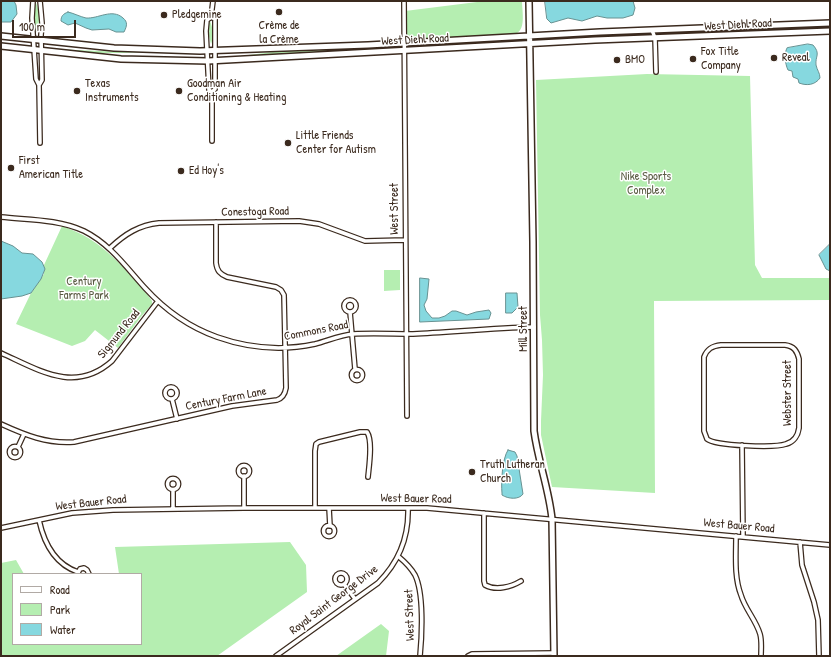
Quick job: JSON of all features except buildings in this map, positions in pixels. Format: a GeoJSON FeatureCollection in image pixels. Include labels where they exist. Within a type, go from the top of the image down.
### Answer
{"type":"FeatureCollection","features":[{"type":"Feature","properties":{"kind":"street"},"geometry":{"type":"LineString","coordinates":[[34,1],[32,18],[36,79],[39,85],[40,143]]}},
{"type":"Feature","properties":{"kind":"street"},"geometry":{"type":"LineString","coordinates":[[39,85],[42,80],[42,23],[40,1]]}},
{"type":"Feature","properties":{"kind":"street"},"geometry":{"type":"LineString","coordinates":[[212,141],[212,92],[209,90],[206,25],[207,20],[211,17],[214,1]]}},
{"type":"Feature","properties":{"kind":"street","name":"West Street"},"geometry":{"type":"LineString","coordinates":[[404,1],[406,416]]}},
{"type":"Feature","properties":{"kind":"street","name":"Mill Street"},"geometry":{"type":"LineString","coordinates":[[529,1],[534,327],[534,431],[549,498],[552,519],[554,654]]}},
{"type":"Feature","properties":{"kind":"street"},"geometry":{"type":"LineString","coordinates":[[211,17],[215,19],[216,89],[212,92]]}},
{"type":"Feature","properties":{"kind":"street","name":"West Diehl Road"},"geometry":{"type":"LineString","coordinates":[[1,36],[82,46],[138,50],[215,51],[830,23]]}},
{"type":"Feature","properties":{"kind":"street"},"geometry":{"type":"LineString","coordinates":[[652,30],[655,38],[656,72]]}},
{"type":"Feature","properties":{"kind":"street","name":"West Diehl Road"},"geometry":{"type":"LineString","coordinates":[[1,46],[121,59],[215,61],[529,44],[830,31]]}},
{"type":"Feature","properties":{"kind":"street","name":"Commons Road"},"geometry":{"type":"LineString","coordinates":[[1,217],[42,220],[64,224],[85,232],[110,248],[158,301],[170,311],[192,326],[216,337],[250,346],[285,348],[313,344],[352,334],[406,334],[534,327]]}},
{"type":"Feature","properties":{"kind":"street","name":"Conestoga Road"},"geometry":{"type":"LineString","coordinates":[[110,248],[127,234],[147,225],[216,222],[299,221],[319,224],[365,241],[406,240]]}},
{"type":"Feature","properties":{"kind":"street","name":"Century Farm Lane"},"geometry":{"type":"LineString","coordinates":[[1,424],[24,434],[50,442],[74,442],[232,406],[280,399],[285,394],[286,388],[285,299],[283,292],[276,287],[227,277],[221,274],[216,263],[216,222]]}},
{"type":"Feature","properties":{"kind":"street","name":"Sigmund Road"},"geometry":{"type":"LineString","coordinates":[[1,353],[57,377],[76,378],[91,375],[112,361],[158,301]]}},
{"type":"Feature","properties":{"kind":"street"},"geometry":{"type":"LineString","coordinates":[[350,312],[356,370]]}},
{"type":"Feature","properties":{"kind":"street","name":"Webster Street"},"geometry":{"type":"LineString","coordinates":[[721,345],[785,345],[793,348],[796,350],[799,359],[800,404],[799,428],[797,435],[787,444],[782,445],[742,445],[715,443],[706,440],[704,431],[704,362],[706,352],[714,346],[721,345]]}},
{"type":"Feature","properties":{"kind":"street"},"geometry":{"type":"LineString","coordinates":[[172,399],[177,419]]}},
{"type":"Feature","properties":{"kind":"street"},"geometry":{"type":"LineString","coordinates":[[315,508],[315,451],[316,444],[318,442],[360,432],[367,432],[370,437],[370,463],[368,477]]}},
{"type":"Feature","properties":{"kind":"street"},"geometry":{"type":"LineString","coordinates":[[18,447],[24,434]]}},
{"type":"Feature","properties":{"kind":"street"},"geometry":{"type":"LineString","coordinates":[[742,445],[743,537]]}},
{"type":"Feature","properties":{"kind":"street"},"geometry":{"type":"LineString","coordinates":[[244,476],[244,508]]}},
{"type":"Feature","properties":{"kind":"street"},"geometry":{"type":"LineString","coordinates":[[173,490],[173,509]]}},
{"type":"Feature","properties":{"kind":"street","name":"West Bauer Road"},"geometry":{"type":"LineString","coordinates":[[1,528],[72,513],[96,511],[244,508],[408,508],[484,513],[830,544]]}},
{"type":"Feature","properties":{"kind":"street"},"geometry":{"type":"LineString","coordinates":[[329,508],[330,526]]}},
{"type":"Feature","properties":{"kind":"street","name":"Royal Saint George Drive"},"geometry":{"type":"LineString","coordinates":[[276,656],[378,583],[388,572],[399,556],[407,527],[408,508]]}},
{"type":"Feature","properties":{"kind":"street"},"geometry":{"type":"LineString","coordinates":[[484,513],[485,585],[490,587],[509,587],[521,581]]}},
{"type":"Feature","properties":{"kind":"street"},"geometry":{"type":"LineString","coordinates":[[39,520],[43,536],[52,553],[64,566],[78,573],[80,569],[84,568],[88,573]]}},
{"type":"Feature","properties":{"kind":"street"},"geometry":{"type":"LineString","coordinates":[[736,536],[738,587],[745,606],[759,632],[761,640],[761,656]]}},
{"type":"Feature","properties":{"kind":"street"},"geometry":{"type":"LineString","coordinates":[[800,542],[802,565],[818,620],[819,656]]}},
{"type":"Feature","properties":{"kind":"street","name":"West Street"},"geometry":{"type":"LineString","coordinates":[[399,556],[411,569],[418,583],[421,604],[420,656]]}},
{"type":"Feature","properties":{"kind":"street"},"geometry":{"type":"LineString","coordinates":[[344,584],[355,599]]}},
{"type":"Feature","properties":{"kind":"street"},"geometry":{"type":"LineString","coordinates":[[468,656],[472,654],[554,654]]}},
{"type":"Feature","properties":{"kind":"green space"},"geometry":{"type":"Polygon","coordinates":[[[485,1],[522,1],[523,23],[520,31],[514,34],[412,40],[407,34],[405,11],[485,1]]]}},
{"type":"Feature","properties":{"kind":"green space"},"geometry":{"type":"Polygon","coordinates":[[[36,3],[39,16],[38,30],[36,32],[34,21],[36,3]]]}},
{"type":"Feature","properties":{"kind":"green space"},"geometry":{"type":"Polygon","coordinates":[[[209,21],[213,32],[211,44],[209,36],[209,21]]]}},
{"type":"Feature","properties":{"kind":"green space"},"geometry":{"type":"Polygon","coordinates":[[[829,25],[779,28],[749,32],[738,30],[739,29],[829,25]]]}},
{"type":"Feature","properties":{"kind":"green space"},"geometry":{"type":"Polygon","coordinates":[[[722,30],[687,34],[662,35],[668,32],[722,30]]]}},
{"type":"Feature","properties":{"kind":"green space"},"geometry":{"type":"Polygon","coordinates":[[[637,33],[637,36],[540,41],[613,34],[637,33]]]}},
{"type":"Feature","properties":{"kind":"green space"},"geometry":{"type":"Polygon","coordinates":[[[513,39],[517,40],[414,48],[513,39]]]}},
{"type":"Feature","properties":{"kind":"green space"},"geometry":{"type":"Polygon","coordinates":[[[395,46],[331,53],[224,58],[289,50],[395,46]]]}},
{"type":"Feature","properties":{"kind":"green space"},"geometry":{"type":"Polygon","coordinates":[[[54,49],[146,53],[81,53],[54,49]]]}},
{"type":"Feature","properties":{"kind":"green space","name":"Nike Sports Complex"},"geometry":{"type":"Polygon","coordinates":[[[647,74],[750,76],[755,265],[762,278],[830,278],[830,300],[654,301],[655,493],[552,487],[541,435],[543,375],[540,315],[536,80],[647,74]]]}},
{"type":"Feature","properties":{"kind":"green space","name":"Century Farms Park"},"geometry":{"type":"Polygon","coordinates":[[[62,226],[94,241],[110,254],[126,270],[152,301],[152,304],[118,348],[95,330],[85,341],[72,346],[16,324],[31,293],[44,274],[44,265],[62,226]]]}},
{"type":"Feature","properties":{"kind":"green space"},"geometry":{"type":"Polygon","coordinates":[[[384,270],[400,270],[400,290],[384,291],[384,270]]]}},
{"type":"Feature","properties":{"kind":"green space"},"geometry":{"type":"Polygon","coordinates":[[[290,542],[306,565],[307,592],[217,656],[1,656],[1,563],[16,560],[23,573],[12,573],[12,645],[142,645],[142,573],[119,573],[115,547],[290,542]]]}},
{"type":"Feature","properties":{"kind":"green space"},"geometry":{"type":"Polygon","coordinates":[[[381,624],[389,631],[386,656],[336,656],[381,624]]]}},
{"type":"Feature","properties":{"kind":"water"},"geometry":{"type":"Polygon","coordinates":[[[1,1],[14,1],[16,5],[17,14],[11,22],[1,22],[1,1]]]}},
{"type":"Feature","properties":{"kind":"water"},"geometry":{"type":"Polygon","coordinates":[[[545,1],[633,1],[635,8],[633,15],[623,18],[607,18],[597,16],[582,21],[568,18],[551,23],[547,19],[545,1]]]}},
{"type":"Feature","properties":{"kind":"water"},"geometry":{"type":"Polygon","coordinates":[[[68,12],[86,18],[110,14],[119,15],[125,20],[126,26],[124,32],[116,32],[109,29],[92,30],[75,23],[68,25],[61,21],[61,18],[68,12]]]}},
{"type":"Feature","properties":{"kind":"water"},"geometry":{"type":"Polygon","coordinates":[[[808,44],[813,45],[817,51],[816,65],[820,78],[811,84],[805,84],[799,83],[798,79],[793,77],[792,71],[788,70],[785,56],[787,48],[808,44]]]}},
{"type":"Feature","properties":{"kind":"water"},"geometry":{"type":"Polygon","coordinates":[[[1,241],[13,246],[22,253],[33,254],[42,262],[45,269],[41,279],[31,293],[1,299],[1,241]]]}},
{"type":"Feature","properties":{"kind":"water"},"geometry":{"type":"Polygon","coordinates":[[[830,244],[830,271],[826,269],[819,255],[830,244]]]}},
{"type":"Feature","properties":{"kind":"water"},"geometry":{"type":"Polygon","coordinates":[[[420,278],[429,279],[427,299],[424,305],[426,311],[432,318],[445,316],[452,311],[467,315],[489,310],[491,313],[489,319],[420,322],[420,278]]]}},
{"type":"Feature","properties":{"kind":"water"},"geometry":{"type":"Polygon","coordinates":[[[506,293],[517,293],[518,307],[512,313],[506,313],[506,293]]]}},
{"type":"Feature","properties":{"kind":"water"},"geometry":{"type":"Polygon","coordinates":[[[508,450],[515,452],[517,456],[523,494],[516,498],[510,498],[502,495],[503,465],[508,450]]]}},
{"type":"Feature","properties":{"kind":"place","name":"Crème de la Crème"},"geometry":{"type":"Point","coordinates":[279,12]}},
{"type":"Feature","properties":{"kind":"place","name":"Pledgemine"},"geometry":{"type":"Point","coordinates":[164,15]}},
{"type":"Feature","properties":{"kind":"place","name":"Reveal"},"geometry":{"type":"Point","coordinates":[774,58]}},
{"type":"Feature","properties":{"kind":"place","name":"Fox Title Company"},"geometry":{"type":"Point","coordinates":[693,59]}},
{"type":"Feature","properties":{"kind":"place","name":"BMO"},"geometry":{"type":"Point","coordinates":[617,60]}},
{"type":"Feature","properties":{"kind":"place","name":"Texas Instruments"},"geometry":{"type":"Point","coordinates":[77,91]}},
{"type":"Feature","properties":{"kind":"place","name":"Goodman Air Conditioning & Heating"},"geometry":{"type":"Point","coordinates":[179,91]}},
{"type":"Feature","properties":{"kind":"place","name":"Little Friends Center for Autism"},"geometry":{"type":"Point","coordinates":[288,143]}},
{"type":"Feature","properties":{"kind":"place","name":"First American Title"},"geometry":{"type":"Point","coordinates":[11,168]}},
{"type":"Feature","properties":{"kind":"place","name":"Ed Hoy's"},"geometry":{"type":"Point","coordinates":[181,171]}},
{"type":"Feature","properties":{"kind":"place","name":"Truth Lutheran Church"},"geometry":{"type":"Point","coordinates":[472,472]}}]}
